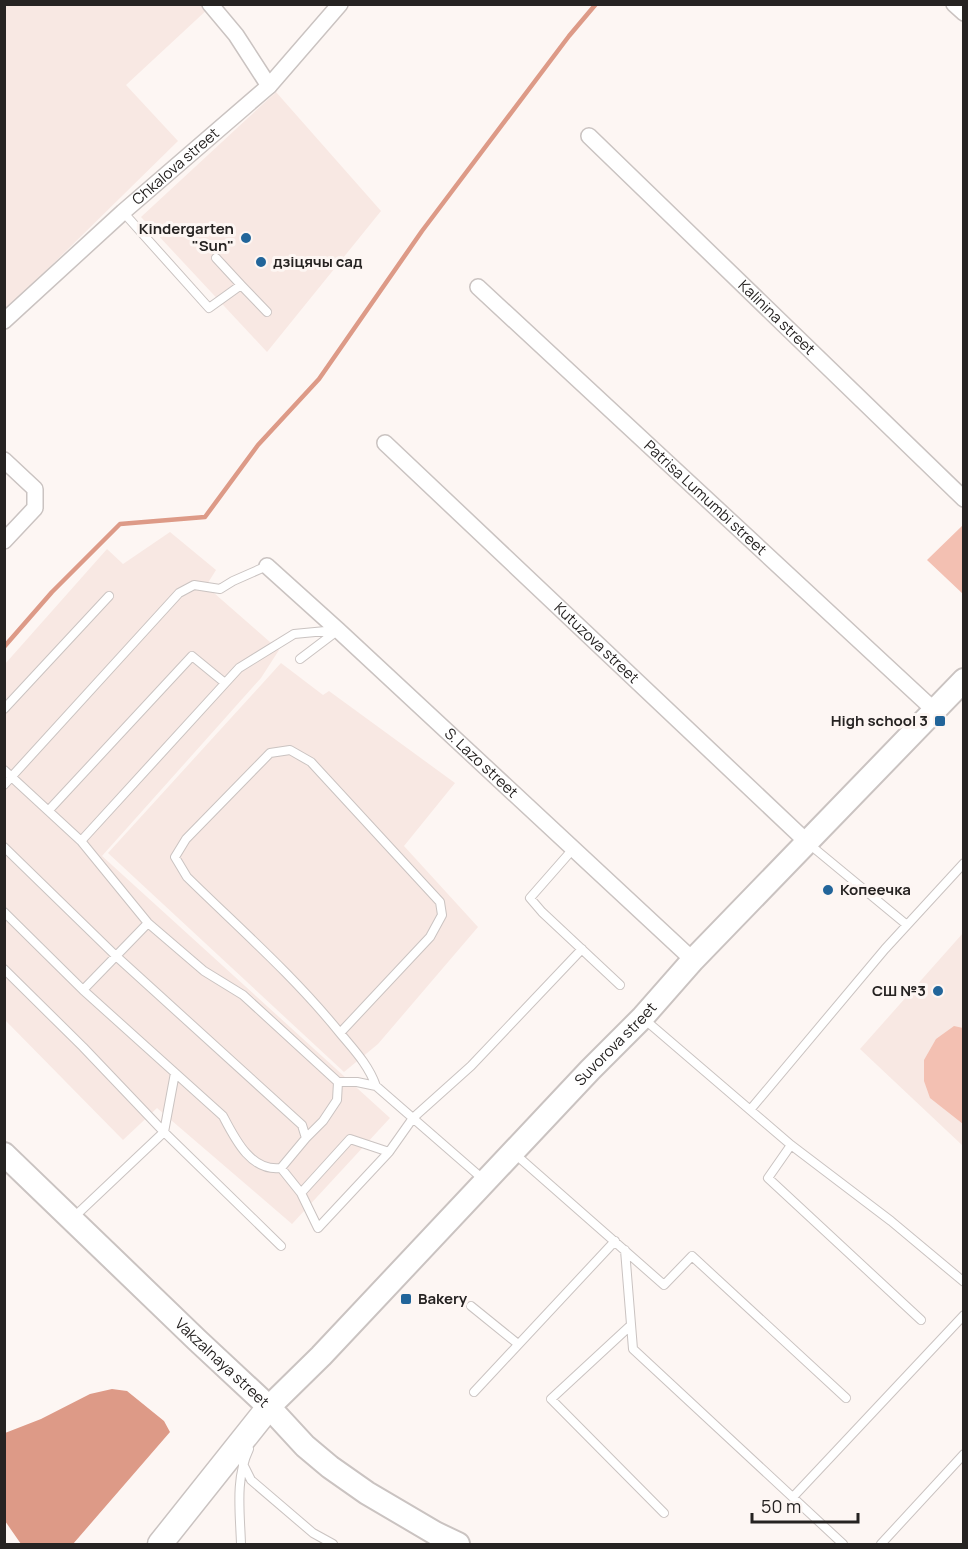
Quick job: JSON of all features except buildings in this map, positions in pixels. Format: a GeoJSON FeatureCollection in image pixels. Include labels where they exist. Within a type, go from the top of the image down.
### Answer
{"type":"FeatureCollection","features":[{"type":"Feature","properties":{"kind":"main road","name":"Suvorova street"},"geometry":{"type":"LineString","coordinates":[[269,1407],[321,1356],[590,1070],[642,1018],[693,960],[963,680]]}},
{"type":"Feature","properties":{"kind":"main road","name":"Vakzalnaya street"},"geometry":{"type":"LineString","coordinates":[[4,1154],[269,1407],[305,1446],[367,1493],[458,1545]]}},
{"type":"Feature","properties":{"kind":"main road"},"geometry":{"type":"LineString","coordinates":[[160,1545],[269,1407]]}},
{"type":"Feature","properties":{"kind":"street"},"geometry":{"type":"LineString","coordinates":[[210,4],[236,35],[269,86]]}},
{"type":"Feature","properties":{"kind":"street","name":"Chkalova street"},"geometry":{"type":"LineString","coordinates":[[4,321],[123,212],[269,86],[340,4]]}},
{"type":"Feature","properties":{"kind":"street"},"geometry":{"type":"LineString","coordinates":[[954,4],[963,13]]}},
{"type":"Feature","properties":{"kind":"street","name":"Kalinina street"},"geometry":{"type":"LineString","coordinates":[[589,136],[963,499]]}},
{"type":"Feature","properties":{"kind":"street","name":"Patrisa Lumumbi street"},"geometry":{"type":"LineString","coordinates":[[478,287],[934,710]]}},
{"type":"Feature","properties":{"kind":"street","name":"Kutuzova street"},"geometry":{"type":"LineString","coordinates":[[386,443],[808,843]]}},
{"type":"Feature","properties":{"kind":"street"},"geometry":{"type":"LineString","coordinates":[[4,460],[35,489],[35,508],[4,540]]}},
{"type":"Feature","properties":{"kind":"street","name":"S. Lazo street"},"geometry":{"type":"LineString","coordinates":[[267,567],[338,630],[693,960]]}},
{"type":"Feature","properties":{"kind":"lane"},"geometry":{"type":"LineString","coordinates":[[123,212],[209,308],[241,285]]}},
{"type":"Feature","properties":{"kind":"lane"},"geometry":{"type":"LineString","coordinates":[[216,258],[267,312]]}},
{"type":"Feature","properties":{"kind":"lane"},"geometry":{"type":"LineString","coordinates":[[4,785],[179,593],[194,585],[220,590],[233,581],[267,567]]}},
{"type":"Feature","properties":{"kind":"lane"},"geometry":{"type":"LineString","coordinates":[[4,709],[109,596]]}},
{"type":"Feature","properties":{"kind":"lane"},"geometry":{"type":"LineString","coordinates":[[300,659],[338,630]]}},
{"type":"Feature","properties":{"kind":"lane"},"geometry":{"type":"LineString","coordinates":[[81,841],[239,668],[294,634],[338,630]]}},
{"type":"Feature","properties":{"kind":"lane"},"geometry":{"type":"LineString","coordinates":[[49,810],[192,656],[225,683]]}},
{"type":"Feature","properties":{"kind":"lane"},"geometry":{"type":"LineString","coordinates":[[340,1033],[430,937],[442,915],[440,902],[311,762],[290,750],[270,753],[186,839],[176,857],[187,877],[316,1004],[369,1069],[376,1086],[485,1181]]}},
{"type":"Feature","properties":{"kind":"lane"},"geometry":{"type":"LineString","coordinates":[[4,770],[81,841],[148,922],[204,971],[243,995],[338,1082],[357,1082],[376,1086]]}},
{"type":"Feature","properties":{"kind":"lane"},"geometry":{"type":"LineString","coordinates":[[808,843],[907,925]]}},
{"type":"Feature","properties":{"kind":"lane"},"geometry":{"type":"LineString","coordinates":[[4,847],[116,956],[302,1125],[306,1138]]}},
{"type":"Feature","properties":{"kind":"lane"},"geometry":{"type":"LineString","coordinates":[[573,849],[530,898],[620,985]]}},
{"type":"Feature","properties":{"kind":"lane"},"geometry":{"type":"LineString","coordinates":[[750,1110],[907,925],[963,863]]}},
{"type":"Feature","properties":{"kind":"lane"},"geometry":{"type":"LineString","coordinates":[[4,912],[83,990],[223,1116],[235,1138],[252,1160],[268,1170],[281,1168],[323,1120],[337,1100],[338,1082]]}},
{"type":"Feature","properties":{"kind":"lane"},"geometry":{"type":"LineString","coordinates":[[83,990],[148,922]]}},
{"type":"Feature","properties":{"kind":"lane"},"geometry":{"type":"LineString","coordinates":[[281,1168],[301,1193],[318,1228],[389,1152],[412,1119],[471,1066],[582,949]]}},
{"type":"Feature","properties":{"kind":"lane"},"geometry":{"type":"LineString","coordinates":[[4,969],[164,1132],[281,1246]]}},
{"type":"Feature","properties":{"kind":"lane"},"geometry":{"type":"LineString","coordinates":[[642,1018],[791,1146],[891,1221],[963,1282]]}},
{"type":"Feature","properties":{"kind":"lane"},"geometry":{"type":"LineString","coordinates":[[72,1219],[164,1132],[175,1073]]}},
{"type":"Feature","properties":{"kind":"lane"},"geometry":{"type":"LineString","coordinates":[[301,1193],[350,1139],[389,1152]]}},
{"type":"Feature","properties":{"kind":"lane"},"geometry":{"type":"LineString","coordinates":[[791,1146],[768,1178],[921,1320]]}},
{"type":"Feature","properties":{"kind":"lane"},"geometry":{"type":"LineString","coordinates":[[513,1152],[663,1285],[692,1256],[846,1398]]}},
{"type":"Feature","properties":{"kind":"lane"},"geometry":{"type":"LineString","coordinates":[[474,1392],[615,1241]]}},
{"type":"Feature","properties":{"kind":"lane"},"geometry":{"type":"LineString","coordinates":[[626,1250],[633,1349],[843,1545]]}},
{"type":"Feature","properties":{"kind":"lane"},"geometry":{"type":"LineString","coordinates":[[471,1306],[518,1344]]}},
{"type":"Feature","properties":{"kind":"lane"},"geometry":{"type":"LineString","coordinates":[[793,1497],[963,1315]]}},
{"type":"Feature","properties":{"kind":"lane"},"geometry":{"type":"LineString","coordinates":[[631,1325],[551,1399],[664,1513]]}},
{"type":"Feature","properties":{"kind":"lane"},"geometry":{"type":"LineString","coordinates":[[241,1545],[239,1493],[242,1462],[269,1407]]}},
{"type":"Feature","properties":{"kind":"lane"},"geometry":{"type":"LineString","coordinates":[[881,1545],[963,1454]]}},
{"type":"Feature","properties":{"kind":"lane"},"geometry":{"type":"LineString","coordinates":[[242,1462],[251,1480],[313,1533],[333,1545]]}},
{"type":"Feature","properties":{"kind":"shaded area"},"geometry":{"type":"Polygon","coordinates":[[[5,5],[208,5],[210,7],[126,85],[178,141],[5,311],[5,5]]]}},
{"type":"Feature","properties":{"kind":"shaded area","name":"дзіцячы сад"},"geometry":{"type":"Polygon","coordinates":[[[276,92],[381,211],[267,352],[141,217],[276,92]]]}},
{"type":"Feature","properties":{"kind":"shaded area"},"geometry":{"type":"Polygon","coordinates":[[[963,525],[963,594],[927,560],[963,525]]]}},
{"type":"Feature","properties":{"kind":"shaded area"},"geometry":{"type":"Polygon","coordinates":[[[170,532],[216,570],[206,586],[279,650],[261,678],[102,856],[390,1118],[292,1224],[157,1108],[123,1140],[5,1020],[5,664],[107,549],[123,564],[170,532]]]}},
{"type":"Feature","properties":{"kind":"shaded area"},"geometry":{"type":"Polygon","coordinates":[[[281,663],[323,695],[329,691],[455,783],[404,846],[478,927],[378,1044],[344,1072],[108,853],[281,663]]]}},
{"type":"Feature","properties":{"kind":"shaded area","name":"СШ №3"},"geometry":{"type":"Polygon","coordinates":[[[963,933],[963,1146],[860,1049],[963,933]]]}},
{"type":"Feature","properties":{"kind":"shaded area"},"geometry":{"type":"Polygon","coordinates":[[[954,1026],[963,1028],[963,1124],[930,1098],[924,1081],[924,1060],[936,1039],[954,1026]]]}},
{"type":"Feature","properties":{"kind":"shaded area"},"geometry":{"type":"Polygon","coordinates":[[[112,1389],[127,1391],[164,1421],[170,1432],[73,1544],[21,1544],[5,1521],[5,1433],[41,1419],[90,1394],[112,1389]]]}},
{"type":"Feature","properties":{"kind":"waterway"},"geometry":{"type":"LineString","coordinates":[[4,647],[52,592],[120,524],[205,517],[258,445],[319,379],[422,231],[569,36],[596,4]]}},
{"type":"Feature","properties":{"kind":"place","name":"Kindergarten \"Sun\""},"geometry":{"type":"Point","coordinates":[246,238]}},
{"type":"Feature","properties":{"kind":"place","name":"дзіцячы сад"},"geometry":{"type":"Point","coordinates":[261,262]}},
{"type":"Feature","properties":{"kind":"place","name":"High school 3"},"geometry":{"type":"Point","coordinates":[940,721]}},
{"type":"Feature","properties":{"kind":"place","name":"Копеечка"},"geometry":{"type":"Point","coordinates":[828,890]}},
{"type":"Feature","properties":{"kind":"place","name":"СШ №3"},"geometry":{"type":"Point","coordinates":[938,991]}},
{"type":"Feature","properties":{"kind":"place","name":"Bakery"},"geometry":{"type":"Point","coordinates":[406,1299]}}]}
